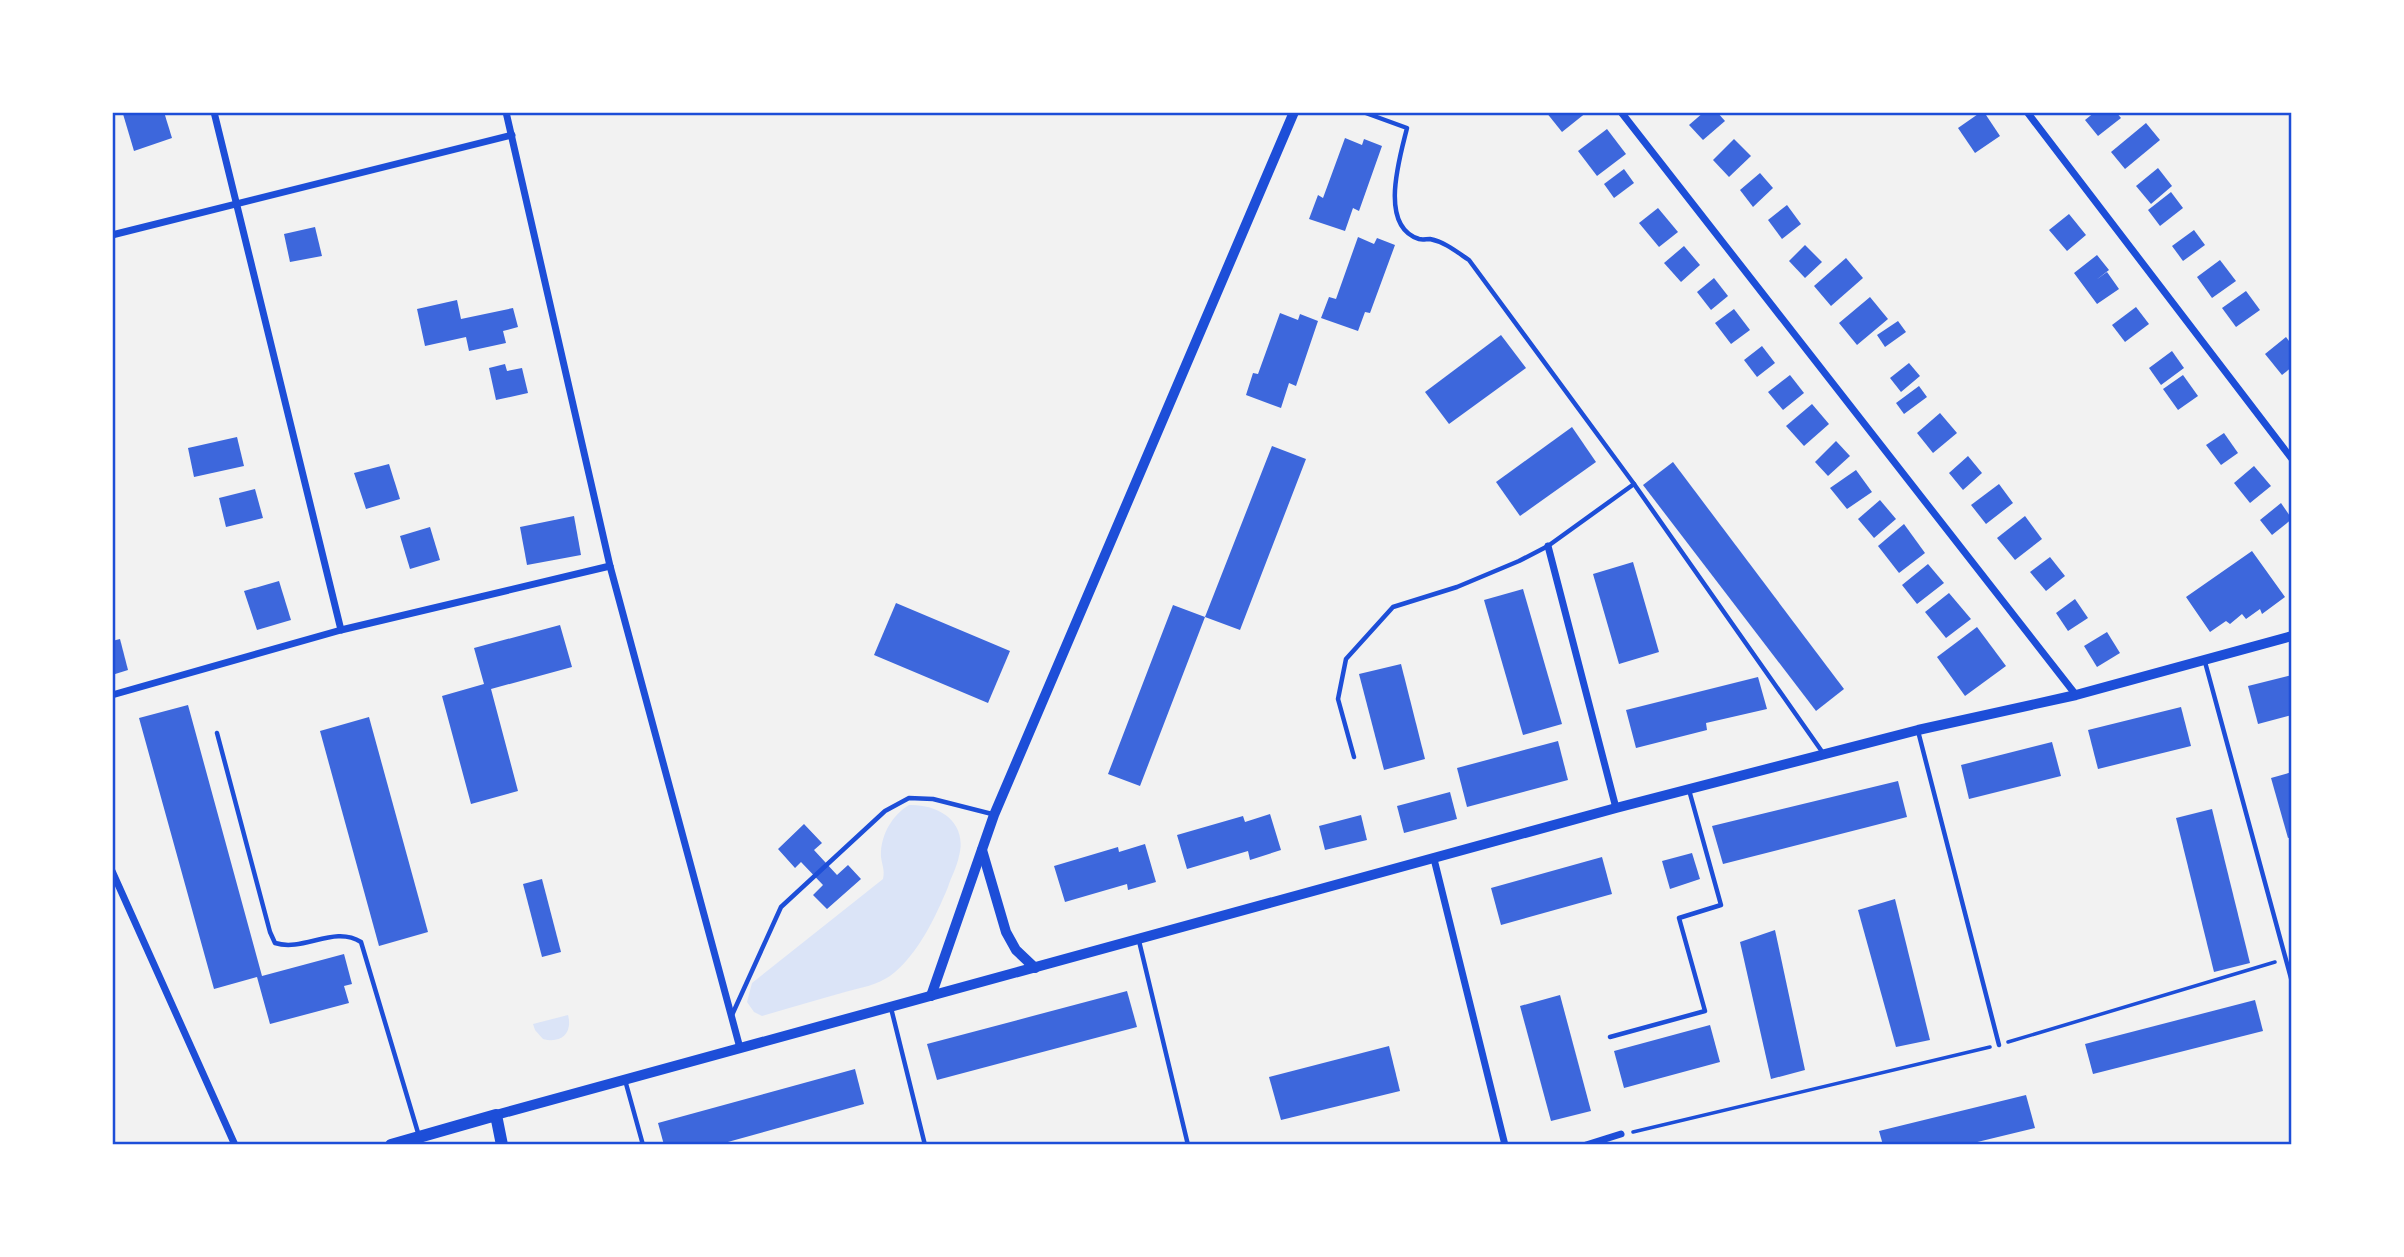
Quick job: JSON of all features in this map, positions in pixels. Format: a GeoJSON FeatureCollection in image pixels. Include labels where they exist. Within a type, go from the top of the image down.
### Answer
{"type":"FeatureCollection","features":[{"type":"Feature","properties":{"kind":"main road"},"geometry":{"type":"LineString","coordinates":[[391,1145],[496,1115],[502,1145]]}},
{"type":"Feature","properties":{"kind":"street"},"geometry":{"type":"LineString","coordinates":[[214,112],[239,204],[341,630]]}},
{"type":"Feature","properties":{"kind":"street"},"geometry":{"type":"LineString","coordinates":[[506,112],[610,566],[740,1048]]}},
{"type":"Feature","properties":{"kind":"street"},"geometry":{"type":"LineString","coordinates":[[931,996],[994,815],[1294,112]]}},
{"type":"Feature","properties":{"kind":"street"},"geometry":{"type":"LineString","coordinates":[[1621,112],[2076,695]]}},
{"type":"Feature","properties":{"kind":"street"},"geometry":{"type":"LineString","coordinates":[[2027,112],[2292,459]]}},
{"type":"Feature","properties":{"kind":"street"},"geometry":{"type":"LineString","coordinates":[[112,235],[512,135]]}},
{"type":"Feature","properties":{"kind":"street"},"geometry":{"type":"LineString","coordinates":[[1548,546],[1616,808]]}},
{"type":"Feature","properties":{"kind":"street"},"geometry":{"type":"LineString","coordinates":[[112,695],[341,630],[610,566]]}},
{"type":"Feature","properties":{"kind":"street"},"geometry":{"type":"LineString","coordinates":[[496,1115],[1616,808],[1918,730],[2076,695],[2292,636]]}},
{"type":"Feature","properties":{"kind":"street"},"geometry":{"type":"LineString","coordinates":[[982,850],[1006,932],[1016,950],[1035,968]]}},
{"type":"Feature","properties":{"kind":"street"},"geometry":{"type":"LineString","coordinates":[[1434,859],[1505,1145]]}},
{"type":"Feature","properties":{"kind":"street"},"geometry":{"type":"LineString","coordinates":[[112,871],[235,1145]]}},
{"type":"Feature","properties":{"kind":"street"},"geometry":{"type":"LineString","coordinates":[[1586,1145],[1621,1135]]}},
{"type":"Feature","properties":{"kind":"lane"},"geometry":{"type":"LineString","coordinates":[[1363,112],[1407,128],[1394,179],[1398,220],[1406,231],[1419,239],[1445,244],[1469,260],[1634,484],[1823,754]]}},
{"type":"Feature","properties":{"kind":"lane"},"geometry":{"type":"LineString","coordinates":[[1354,757],[1338,699],[1346,659],[1393,607],[1457,587],[1519,561],[1548,546],[1634,484]]}},
{"type":"Feature","properties":{"kind":"lane"},"geometry":{"type":"LineString","coordinates":[[2205,660],[2292,982]]}},
{"type":"Feature","properties":{"kind":"lane"},"geometry":{"type":"LineString","coordinates":[[1918,730],[1999,1045]]}},
{"type":"Feature","properties":{"kind":"lane"},"geometry":{"type":"LineString","coordinates":[[217,733],[275,943],[296,945],[340,935],[353,937],[361,942],[420,1137]]}},
{"type":"Feature","properties":{"kind":"lane"},"geometry":{"type":"LineString","coordinates":[[1610,1037],[1705,1011],[1679,918],[1721,905],[1689,789]]}},
{"type":"Feature","properties":{"kind":"lane"},"geometry":{"type":"LineString","coordinates":[[732,1016],[781,907],[885,811],[909,798],[933,799],[994,815]]}},
{"type":"Feature","properties":{"kind":"lane"},"geometry":{"type":"LineString","coordinates":[[1138,940],[1188,1145]]}},
{"type":"Feature","properties":{"kind":"lane"},"geometry":{"type":"LineString","coordinates":[[891,1007],[925,1145]]}},
{"type":"Feature","properties":{"kind":"lane"},"geometry":{"type":"LineString","coordinates":[[625,1079],[643,1145]]}},
{"type":"Feature","properties":{"kind":"path"},"geometry":{"type":"LineString","coordinates":[[1621,1135],[1999,1045],[2286,959]]}},
{"type":"Feature","properties":{"kind":"shaded area"},"geometry":{"type":"Polygon","coordinates":[[[909,805],[931,808],[949,817],[959,834],[961,844],[948,887],[931,923],[909,958],[880,982],[762,1016],[754,1012],[747,1002],[752,983],[883,879],[881,849],[885,834],[897,814],[909,805]]]}},
{"type":"Feature","properties":{"kind":"shaded area"},"geometry":{"type":"Polygon","coordinates":[[[568,1015],[569,1027],[560,1038],[543,1039],[535,1030],[533,1024],[568,1015]]]}},
{"type":"Feature","properties":{"kind":"building"},"geometry":{"type":"Polygon","coordinates":[[[164,112],[172,138],[134,151],[123,114],[164,112]]]}},
{"type":"Feature","properties":{"kind":"building"},"geometry":{"type":"Polygon","coordinates":[[[1546,112],[1587,112],[1562,132],[1546,112]]]}},
{"type":"Feature","properties":{"kind":"building"},"geometry":{"type":"Polygon","coordinates":[[[1704,112],[1717,112],[1725,121],[1703,140],[1689,125],[1704,112]]]}},
{"type":"Feature","properties":{"kind":"building"},"geometry":{"type":"Polygon","coordinates":[[[1984,112],[2000,136],[1975,153],[1958,128],[1984,112]]]}},
{"type":"Feature","properties":{"kind":"building"},"geometry":{"type":"Polygon","coordinates":[[[2095,112],[2116,112],[2121,118],[2098,136],[2085,120],[2095,112]]]}},
{"type":"Feature","properties":{"kind":"building"},"geometry":{"type":"Polygon","coordinates":[[[2146,123],[2160,140],[2125,169],[2111,152],[2146,123]]]}},
{"type":"Feature","properties":{"kind":"building"},"geometry":{"type":"Polygon","coordinates":[[[1607,129],[1626,154],[1597,176],[1578,151],[1607,129]]]}},
{"type":"Feature","properties":{"kind":"building"},"geometry":{"type":"Polygon","coordinates":[[[1345,138],[1362,145],[1364,139],[1382,146],[1359,211],[1353,208],[1345,231],[1309,219],[1318,195],[1323,198],[1345,138]]]}},
{"type":"Feature","properties":{"kind":"building"},"geometry":{"type":"Polygon","coordinates":[[[1734,139],[1751,156],[1729,177],[1713,160],[1734,139]]]}},
{"type":"Feature","properties":{"kind":"building"},"geometry":{"type":"Polygon","coordinates":[[[2158,168],[2172,186],[2151,204],[2136,186],[2158,168]]]}},
{"type":"Feature","properties":{"kind":"building"},"geometry":{"type":"Polygon","coordinates":[[[1624,169],[1634,183],[1614,198],[1604,184],[1624,169]]]}},
{"type":"Feature","properties":{"kind":"building"},"geometry":{"type":"Polygon","coordinates":[[[1760,173],[1773,188],[1753,207],[1740,190],[1760,173]]]}},
{"type":"Feature","properties":{"kind":"building"},"geometry":{"type":"Polygon","coordinates":[[[2171,192],[2183,208],[2160,226],[2148,210],[2171,192]]]}},
{"type":"Feature","properties":{"kind":"building"},"geometry":{"type":"Polygon","coordinates":[[[1787,205],[1801,224],[1782,239],[1768,220],[1787,205]]]}},
{"type":"Feature","properties":{"kind":"building"},"geometry":{"type":"Polygon","coordinates":[[[1658,208],[1678,232],[1659,247],[1639,223],[1658,208]]]}},
{"type":"Feature","properties":{"kind":"building"},"geometry":{"type":"Polygon","coordinates":[[[2069,214],[2086,235],[2067,251],[2049,230],[2069,214]]]}},
{"type":"Feature","properties":{"kind":"building"},"geometry":{"type":"Polygon","coordinates":[[[315,227],[322,256],[290,262],[284,234],[315,227]]]}},
{"type":"Feature","properties":{"kind":"building"},"geometry":{"type":"Polygon","coordinates":[[[2194,230],[2205,245],[2183,261],[2172,246],[2194,230]]]}},
{"type":"Feature","properties":{"kind":"building"},"geometry":{"type":"Polygon","coordinates":[[[1358,237],[1374,244],[1377,238],[1395,245],[1370,313],[1365,312],[1358,331],[1321,318],[1329,297],[1336,299],[1358,237]]]}},
{"type":"Feature","properties":{"kind":"building"},"geometry":{"type":"Polygon","coordinates":[[[1805,245],[1822,262],[1805,278],[1789,261],[1805,245]]]}},
{"type":"Feature","properties":{"kind":"building"},"geometry":{"type":"Polygon","coordinates":[[[1684,246],[1700,265],[1681,282],[1664,263],[1684,246]]]}},
{"type":"Feature","properties":{"kind":"building"},"geometry":{"type":"Polygon","coordinates":[[[2097,255],[2109,270],[2096,280],[2107,272],[2119,289],[2097,304],[2074,273],[2097,255]]]}},
{"type":"Feature","properties":{"kind":"building"},"geometry":{"type":"Polygon","coordinates":[[[1846,258],[1863,278],[1831,306],[1814,286],[1846,258]]]}},
{"type":"Feature","properties":{"kind":"building"},"geometry":{"type":"Polygon","coordinates":[[[2220,260],[2236,281],[2212,298],[2197,277],[2220,260]]]}},
{"type":"Feature","properties":{"kind":"building"},"geometry":{"type":"Polygon","coordinates":[[[1714,278],[1728,296],[1711,310],[1697,292],[1714,278]]]}},
{"type":"Feature","properties":{"kind":"building"},"geometry":{"type":"Polygon","coordinates":[[[2246,291],[2260,310],[2236,327],[2222,308],[2246,291]]]}},
{"type":"Feature","properties":{"kind":"building"},"geometry":{"type":"Polygon","coordinates":[[[1870,297],[1888,319],[1857,345],[1839,323],[1870,297]]]}},
{"type":"Feature","properties":{"kind":"building"},"geometry":{"type":"Polygon","coordinates":[[[457,300],[461,319],[513,308],[518,327],[503,331],[506,343],[469,351],[466,337],[425,346],[417,309],[457,300]]]}},
{"type":"Feature","properties":{"kind":"building"},"geometry":{"type":"Polygon","coordinates":[[[2136,307],[2149,324],[2125,342],[2112,325],[2136,307]]]}},
{"type":"Feature","properties":{"kind":"building"},"geometry":{"type":"Polygon","coordinates":[[[1734,309],[1750,330],[1731,344],[1715,323],[1734,309]]]}},
{"type":"Feature","properties":{"kind":"building"},"geometry":{"type":"Polygon","coordinates":[[[1280,313],[1298,320],[1300,314],[1318,321],[1296,386],[1289,383],[1281,408],[1246,395],[1253,373],[1258,374],[1280,313]]]}},
{"type":"Feature","properties":{"kind":"building"},"geometry":{"type":"Polygon","coordinates":[[[1898,321],[1906,332],[1885,347],[1877,335],[1898,321]]]}},
{"type":"Feature","properties":{"kind":"building"},"geometry":{"type":"Polygon","coordinates":[[[1501,335],[1526,368],[1449,424],[1425,392],[1501,335]]]}},
{"type":"Feature","properties":{"kind":"building"},"geometry":{"type":"Polygon","coordinates":[[[2286,337],[2292,345],[2292,367],[2282,375],[2265,354],[2286,337]]]}},
{"type":"Feature","properties":{"kind":"building"},"geometry":{"type":"Polygon","coordinates":[[[1762,346],[1775,363],[1757,377],[1744,360],[1762,346]]]}},
{"type":"Feature","properties":{"kind":"building"},"geometry":{"type":"Polygon","coordinates":[[[2172,351],[2184,368],[2161,385],[2149,368],[2172,351]]]}},
{"type":"Feature","properties":{"kind":"building"},"geometry":{"type":"Polygon","coordinates":[[[1909,363],[1920,376],[1901,392],[1890,378],[1909,363]]]}},
{"type":"Feature","properties":{"kind":"building"},"geometry":{"type":"Polygon","coordinates":[[[505,364],[507,371],[522,368],[528,393],[496,400],[489,368],[505,364]]]}},
{"type":"Feature","properties":{"kind":"building"},"geometry":{"type":"Polygon","coordinates":[[[1790,375],[1804,393],[1783,410],[1768,392],[1790,375]]]}},
{"type":"Feature","properties":{"kind":"building"},"geometry":{"type":"Polygon","coordinates":[[[2183,375],[2198,396],[2178,410],[2163,389],[2183,375]]]}},
{"type":"Feature","properties":{"kind":"building"},"geometry":{"type":"Polygon","coordinates":[[[1919,386],[1927,397],[1904,414],[1896,403],[1919,386]]]}},
{"type":"Feature","properties":{"kind":"building"},"geometry":{"type":"Polygon","coordinates":[[[1812,404],[1829,424],[1804,446],[1786,426],[1812,404]]]}},
{"type":"Feature","properties":{"kind":"building"},"geometry":{"type":"Polygon","coordinates":[[[1940,413],[1957,433],[1933,453],[1917,433],[1940,413]]]}},
{"type":"Feature","properties":{"kind":"building"},"geometry":{"type":"Polygon","coordinates":[[[1572,427],[1596,462],[1520,516],[1496,482],[1572,427]]]}},
{"type":"Feature","properties":{"kind":"building"},"geometry":{"type":"Polygon","coordinates":[[[2224,433],[2238,453],[2221,465],[2206,445],[2224,433]]]}},
{"type":"Feature","properties":{"kind":"building"},"geometry":{"type":"Polygon","coordinates":[[[237,437],[244,466],[194,477],[188,448],[237,437]]]}},
{"type":"Feature","properties":{"kind":"building"},"geometry":{"type":"Polygon","coordinates":[[[1836,441],[1850,456],[1828,476],[1815,462],[1836,441]]]}},
{"type":"Feature","properties":{"kind":"building"},"geometry":{"type":"Polygon","coordinates":[[[1272,446],[1306,459],[1240,630],[1205,617],[1272,446]]]}},
{"type":"Feature","properties":{"kind":"building"},"geometry":{"type":"Polygon","coordinates":[[[1968,456],[1982,473],[1963,490],[1949,473],[1968,456]]]}},
{"type":"Feature","properties":{"kind":"building"},"geometry":{"type":"Polygon","coordinates":[[[1673,462],[1844,689],[1816,711],[1643,485],[1673,462]]]}},
{"type":"Feature","properties":{"kind":"building"},"geometry":{"type":"Polygon","coordinates":[[[389,464],[400,499],[366,509],[354,473],[389,464]]]}},
{"type":"Feature","properties":{"kind":"building"},"geometry":{"type":"Polygon","coordinates":[[[2254,466],[2271,486],[2250,503],[2234,483],[2254,466]]]}},
{"type":"Feature","properties":{"kind":"building"},"geometry":{"type":"Polygon","coordinates":[[[1856,470],[1872,492],[1847,509],[1830,488],[1856,470]]]}},
{"type":"Feature","properties":{"kind":"building"},"geometry":{"type":"Polygon","coordinates":[[[1999,484],[2013,503],[1986,524],[1971,505],[1999,484]]]}},
{"type":"Feature","properties":{"kind":"building"},"geometry":{"type":"Polygon","coordinates":[[[255,489],[263,518],[226,527],[219,498],[255,489]]]}},
{"type":"Feature","properties":{"kind":"building"},"geometry":{"type":"Polygon","coordinates":[[[1880,500],[1896,519],[1874,538],[1858,519],[1880,500]]]}},
{"type":"Feature","properties":{"kind":"building"},"geometry":{"type":"Polygon","coordinates":[[[2281,503],[2292,519],[2272,535],[2260,520],[2281,503]]]}},
{"type":"Feature","properties":{"kind":"building"},"geometry":{"type":"Polygon","coordinates":[[[574,516],[581,555],[527,565],[520,527],[574,516]]]}},
{"type":"Feature","properties":{"kind":"building"},"geometry":{"type":"Polygon","coordinates":[[[2025,516],[2042,539],[2015,560],[1997,538],[2025,516]]]}},
{"type":"Feature","properties":{"kind":"building"},"geometry":{"type":"Polygon","coordinates":[[[1904,524],[1925,553],[1899,573],[1878,546],[1904,524]]]}},
{"type":"Feature","properties":{"kind":"building"},"geometry":{"type":"Polygon","coordinates":[[[430,527],[440,560],[410,569],[400,536],[430,527]]]}},
{"type":"Feature","properties":{"kind":"building"},"geometry":{"type":"Polygon","coordinates":[[[2252,551],[2285,597],[2262,614],[2260,609],[2246,619],[2242,614],[2230,624],[2226,621],[2210,632],[2186,597],[2252,551]]]}},
{"type":"Feature","properties":{"kind":"building"},"geometry":{"type":"Polygon","coordinates":[[[2050,557],[2065,576],[2046,591],[2030,572],[2050,557]]]}},
{"type":"Feature","properties":{"kind":"building"},"geometry":{"type":"Polygon","coordinates":[[[1633,562],[1659,652],[1619,664],[1593,574],[1633,562]]]}},
{"type":"Feature","properties":{"kind":"building"},"geometry":{"type":"Polygon","coordinates":[[[1928,564],[1944,583],[1917,604],[1902,585],[1928,564]]]}},
{"type":"Feature","properties":{"kind":"building"},"geometry":{"type":"Polygon","coordinates":[[[279,581],[291,620],[257,630],[244,591],[279,581]]]}},
{"type":"Feature","properties":{"kind":"building"},"geometry":{"type":"Polygon","coordinates":[[[1523,589],[1562,724],[1523,735],[1484,600],[1523,589]]]}},
{"type":"Feature","properties":{"kind":"building"},"geometry":{"type":"Polygon","coordinates":[[[1949,593],[1971,619],[1946,638],[1925,612],[1949,593]]]}},
{"type":"Feature","properties":{"kind":"building"},"geometry":{"type":"Polygon","coordinates":[[[2075,599],[2088,618],[2068,631],[2056,613],[2075,599]]]}},
{"type":"Feature","properties":{"kind":"building"},"geometry":{"type":"Polygon","coordinates":[[[896,603],[1010,651],[988,703],[874,655],[896,603]]]}},
{"type":"Feature","properties":{"kind":"building"},"geometry":{"type":"Polygon","coordinates":[[[1173,605],[1205,617],[1140,786],[1108,774],[1173,605]]]}},
{"type":"Feature","properties":{"kind":"building"},"geometry":{"type":"Polygon","coordinates":[[[560,625],[572,667],[491,689],[518,791],[471,804],[442,696],[484,684],[474,648],[560,625]]]}},
{"type":"Feature","properties":{"kind":"building"},"geometry":{"type":"Polygon","coordinates":[[[1977,627],[2006,666],[1965,696],[1937,657],[1977,627]]]}},
{"type":"Feature","properties":{"kind":"building"},"geometry":{"type":"Polygon","coordinates":[[[2107,632],[2120,653],[2097,667],[2084,646],[2107,632]]]}},
{"type":"Feature","properties":{"kind":"building"},"geometry":{"type":"Polygon","coordinates":[[[120,639],[128,670],[112,675],[112,641],[120,639]]]}},
{"type":"Feature","properties":{"kind":"building"},"geometry":{"type":"Polygon","coordinates":[[[1401,664],[1425,759],[1384,770],[1359,674],[1401,664]]]}},
{"type":"Feature","properties":{"kind":"building"},"geometry":{"type":"Polygon","coordinates":[[[2292,675],[2292,715],[2258,724],[2248,686],[2292,675]]]}},
{"type":"Feature","properties":{"kind":"building"},"geometry":{"type":"Polygon","coordinates":[[[1758,677],[1767,709],[1706,723],[1707,730],[1636,748],[1626,710],[1758,677]]]}},
{"type":"Feature","properties":{"kind":"building"},"geometry":{"type":"Polygon","coordinates":[[[188,705],[262,976],[344,954],[352,984],[344,986],[349,1003],[270,1024],[257,977],[214,989],[139,718],[188,705]]]}},
{"type":"Feature","properties":{"kind":"building"},"geometry":{"type":"Polygon","coordinates":[[[2181,707],[2191,746],[2098,769],[2088,730],[2181,707]]]}},
{"type":"Feature","properties":{"kind":"building"},"geometry":{"type":"Polygon","coordinates":[[[369,717],[428,932],[379,946],[320,731],[369,717]]]}},
{"type":"Feature","properties":{"kind":"building"},"geometry":{"type":"Polygon","coordinates":[[[1558,741],[1568,780],[1467,807],[1457,768],[1558,741]]]}},
{"type":"Feature","properties":{"kind":"building"},"geometry":{"type":"Polygon","coordinates":[[[2052,742],[2061,776],[1969,799],[1961,765],[2052,742]]]}},
{"type":"Feature","properties":{"kind":"building"},"geometry":{"type":"Polygon","coordinates":[[[2292,772],[2292,837],[2288,838],[2271,778],[2292,772]]]}},
{"type":"Feature","properties":{"kind":"building"},"geometry":{"type":"Polygon","coordinates":[[[1898,781],[1907,817],[1723,864],[1712,826],[1898,781]]]}},
{"type":"Feature","properties":{"kind":"building"},"geometry":{"type":"Polygon","coordinates":[[[1450,792],[1457,819],[1404,833],[1397,806],[1450,792]]]}},
{"type":"Feature","properties":{"kind":"building"},"geometry":{"type":"Polygon","coordinates":[[[2212,809],[2250,963],[2214,972],[2176,818],[2212,809]]]}},
{"type":"Feature","properties":{"kind":"building"},"geometry":{"type":"Polygon","coordinates":[[[1270,814],[1281,850],[1250,860],[1248,851],[1187,869],[1177,835],[1243,816],[1245,822],[1270,814]]]}},
{"type":"Feature","properties":{"kind":"building"},"geometry":{"type":"Polygon","coordinates":[[[1361,815],[1367,840],[1325,850],[1319,826],[1361,815]]]}},
{"type":"Feature","properties":{"kind":"building"},"geometry":{"type":"Polygon","coordinates":[[[804,824],[822,843],[814,850],[837,875],[848,865],[861,879],[827,909],[813,895],[823,885],[801,862],[795,868],[778,849],[804,824]]]}},
{"type":"Feature","properties":{"kind":"building"},"geometry":{"type":"Polygon","coordinates":[[[1145,844],[1156,882],[1128,890],[1127,884],[1065,902],[1054,866],[1118,847],[1119,852],[1145,844]]]}},
{"type":"Feature","properties":{"kind":"building"},"geometry":{"type":"Polygon","coordinates":[[[1692,853],[1700,879],[1670,889],[1662,861],[1692,853]]]}},
{"type":"Feature","properties":{"kind":"building"},"geometry":{"type":"Polygon","coordinates":[[[1602,857],[1612,894],[1501,925],[1491,888],[1602,857]]]}},
{"type":"Feature","properties":{"kind":"building"},"geometry":{"type":"Polygon","coordinates":[[[542,879],[561,952],[542,957],[523,884],[542,879]]]}},
{"type":"Feature","properties":{"kind":"building"},"geometry":{"type":"Polygon","coordinates":[[[1895,899],[1930,1040],[1896,1047],[1858,910],[1895,899]]]}},
{"type":"Feature","properties":{"kind":"building"},"geometry":{"type":"Polygon","coordinates":[[[1775,930],[1805,1070],[1771,1079],[1740,942],[1775,930]]]}},
{"type":"Feature","properties":{"kind":"building"},"geometry":{"type":"Polygon","coordinates":[[[1127,991],[1137,1027],[937,1080],[927,1044],[1127,991]]]}},
{"type":"Feature","properties":{"kind":"building"},"geometry":{"type":"Polygon","coordinates":[[[1560,995],[1591,1111],[1551,1121],[1520,1006],[1560,995]]]}},
{"type":"Feature","properties":{"kind":"building"},"geometry":{"type":"Polygon","coordinates":[[[2255,1000],[2263,1031],[2093,1074],[2085,1044],[2255,1000]]]}},
{"type":"Feature","properties":{"kind":"building"},"geometry":{"type":"Polygon","coordinates":[[[1710,1025],[1720,1062],[1624,1088],[1614,1051],[1710,1025]]]}},
{"type":"Feature","properties":{"kind":"building"},"geometry":{"type":"Polygon","coordinates":[[[1389,1046],[1400,1091],[1281,1120],[1269,1077],[1389,1046]]]}},
{"type":"Feature","properties":{"kind":"building"},"geometry":{"type":"Polygon","coordinates":[[[855,1069],[864,1104],[717,1145],[664,1145],[658,1123],[855,1069]]]}},
{"type":"Feature","properties":{"kind":"building"},"geometry":{"type":"Polygon","coordinates":[[[2026,1095],[2035,1128],[1965,1145],[1883,1145],[1879,1131],[2026,1095]]]}}]}
